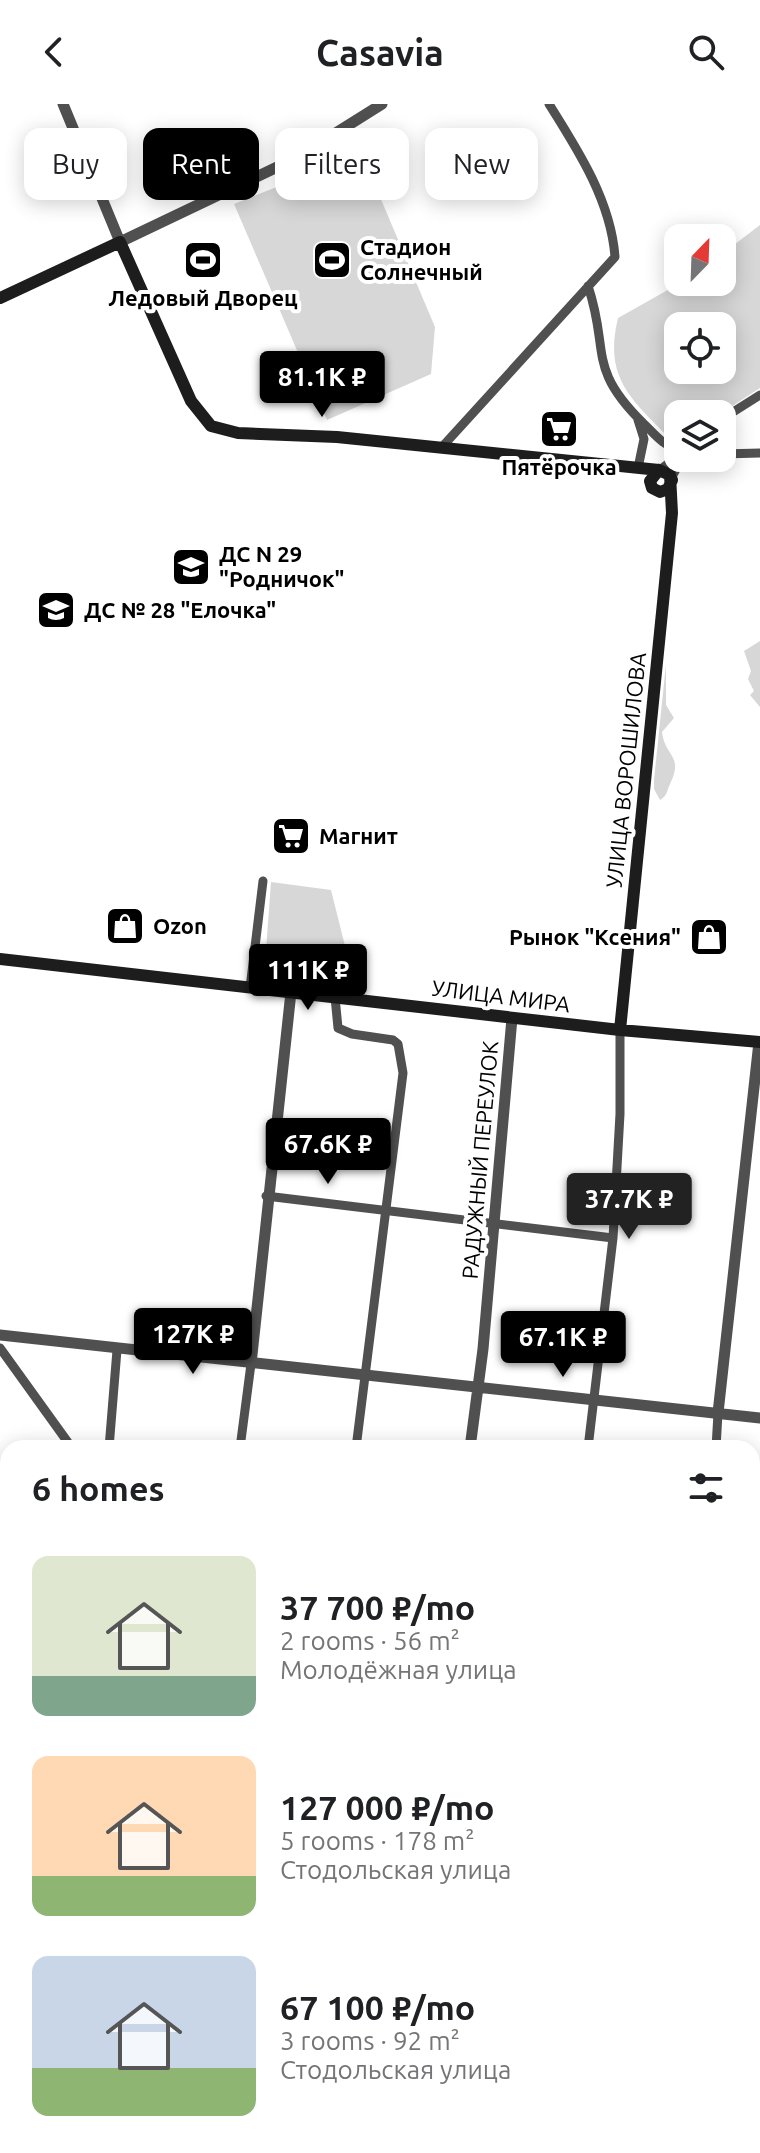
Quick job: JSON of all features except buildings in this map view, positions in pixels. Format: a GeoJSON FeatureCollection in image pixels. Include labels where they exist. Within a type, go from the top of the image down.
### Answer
{"type":"FeatureCollection","features":[{"type":"Feature","properties":{"kind":"main road"},"geometry":{"type":"LineString","coordinates":[[0,298],[120,242],[191,401],[211,426],[238,433],[442,447],[616,465],[666,474]]}},
{"type":"Feature","properties":{"kind":"main road"},"geometry":{"type":"LineString","coordinates":[[616,465],[654,489],[672,513]]}},
{"type":"Feature","properties":{"kind":"main road"},"geometry":{"type":"LineString","coordinates":[[654,489],[652,475],[666,474]]}},
{"type":"Feature","properties":{"kind":"main road"},"geometry":{"type":"LineString","coordinates":[[654,489],[668,489],[666,474]]}},
{"type":"Feature","properties":{"kind":"main road","name":"УЛИЦА ВОРОШИЛОВА"},"geometry":{"type":"LineString","coordinates":[[620,1030],[672,513],[666,474]]}},
{"type":"Feature","properties":{"kind":"main road","name":"УЛИЦА МИРА"},"geometry":{"type":"LineString","coordinates":[[0,959],[620,1030],[760,1042]]}},
{"type":"Feature","properties":{"kind":"street"},"geometry":{"type":"LineString","coordinates":[[63,104],[120,242],[296,158],[382,104]]}},
{"type":"Feature","properties":{"kind":"street"},"geometry":{"type":"LineString","coordinates":[[442,447],[615,257],[613,230],[577,147],[549,104]]}},
{"type":"Feature","properties":{"kind":"street"},"geometry":{"type":"LineString","coordinates":[[588,286],[604,370],[616,394],[664,444]]}},
{"type":"Feature","properties":{"kind":"street"},"geometry":{"type":"LineString","coordinates":[[736,410],[760,395]]}},
{"type":"Feature","properties":{"kind":"street"},"geometry":{"type":"LineString","coordinates":[[636,417],[644,439],[638,468]]}},
{"type":"Feature","properties":{"kind":"street"},"geometry":{"type":"LineString","coordinates":[[736,454],[760,453]]}},
{"type":"Feature","properties":{"kind":"street"},"geometry":{"type":"LineString","coordinates":[[250,988],[263,881]]}},
{"type":"Feature","properties":{"kind":"street"},"geometry":{"type":"LineString","coordinates":[[241,1440],[291,992]]}},
{"type":"Feature","properties":{"kind":"street"},"geometry":{"type":"LineString","coordinates":[[335,997],[338,1028],[352,1034],[393,1040],[401,1056],[403,1073],[357,1440]]}},
{"type":"Feature","properties":{"kind":"street","name":"РАДУЖНЫЙ ПЕРЕУЛОК"},"geometry":{"type":"LineString","coordinates":[[471,1440],[495,1221],[512,1018]]}},
{"type":"Feature","properties":{"kind":"street"},"geometry":{"type":"LineString","coordinates":[[589,1440],[613,1238],[620,1126],[620,1030]]}},
{"type":"Feature","properties":{"kind":"street"},"geometry":{"type":"LineString","coordinates":[[716,1440],[760,1042]]}},
{"type":"Feature","properties":{"kind":"street"},"geometry":{"type":"LineString","coordinates":[[266,1196],[495,1221],[613,1238]]}},
{"type":"Feature","properties":{"kind":"street"},"geometry":{"type":"LineString","coordinates":[[0,1335],[760,1418]]}},
{"type":"Feature","properties":{"kind":"street"},"geometry":{"type":"LineString","coordinates":[[0,1348],[66,1440]]}},
{"type":"Feature","properties":{"kind":"street"},"geometry":{"type":"LineString","coordinates":[[110,1440],[117,1350]]}},
{"type":"Feature","properties":{"kind":"shaded area","name":"Стадион Солнечный"},"geometry":{"type":"Polygon","coordinates":[[[275,188],[275,200],[381,200],[435,327],[431,374],[327,420],[234,204],[259,200],[259,194],[275,188]]]}},
{"type":"Feature","properties":{"kind":"shaded area"},"geometry":{"type":"Polygon","coordinates":[[[760,225],[760,388],[736,404],[736,400],[664,400],[664,433],[634,401],[618,373],[614,339],[618,318],[664,292],[664,296],[736,296],[736,243],[760,225]]]}},
{"type":"Feature","properties":{"kind":"shaded area"},"geometry":{"type":"Polygon","coordinates":[[[760,641],[760,707],[750,695],[754,691],[748,679],[751,671],[744,651],[760,641]]]}},
{"type":"Feature","properties":{"kind":"shaded area"},"geometry":{"type":"Polygon","coordinates":[[[666,664],[666,705],[674,718],[662,732],[675,767],[666,793],[660,800],[654,789],[654,780],[666,664]]]}},
{"type":"Feature","properties":{"kind":"shaded area"},"geometry":{"type":"Polygon","coordinates":[[[271,882],[331,890],[350,966],[338,983],[264,977],[271,882]]]}},
{"type":"Feature","properties":{"kind":"place","name":"Ледовый Дворец"},"geometry":{"type":"Point","coordinates":[203,260]}},
{"type":"Feature","properties":{"kind":"place","name":"Стадион Солнечный"},"geometry":{"type":"Point","coordinates":[332,260]}},
{"type":"Feature","properties":{"kind":"place","name":"Пятёрочка"},"geometry":{"type":"Point","coordinates":[559,429]}},
{"type":"Feature","properties":{"kind":"place","name":"ДС N 29 \"Родничок\""},"geometry":{"type":"Point","coordinates":[191,567]}},
{"type":"Feature","properties":{"kind":"place","name":"ДС № 28 \"Елочка\""},"geometry":{"type":"Point","coordinates":[56,610]}},
{"type":"Feature","properties":{"kind":"place","name":"Магнит"},"geometry":{"type":"Point","coordinates":[291,836]}},
{"type":"Feature","properties":{"kind":"place","name":"Ozon"},"geometry":{"type":"Point","coordinates":[125,926]}},
{"type":"Feature","properties":{"kind":"place","name":"Рынок \"Ксения\""},"geometry":{"type":"Point","coordinates":[709,937]}}]}
